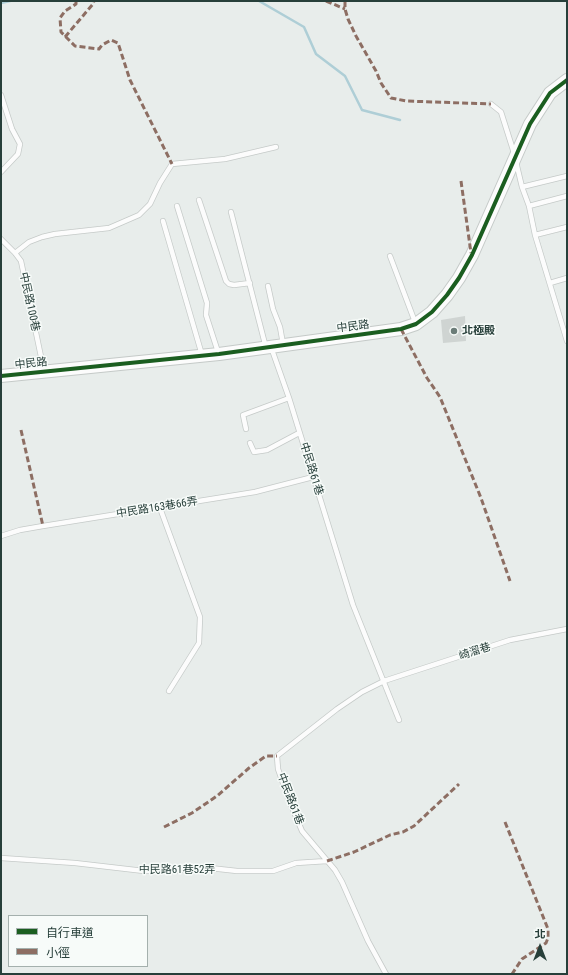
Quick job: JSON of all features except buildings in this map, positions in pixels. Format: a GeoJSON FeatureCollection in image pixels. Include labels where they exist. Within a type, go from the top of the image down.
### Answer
{"type":"FeatureCollection","features":[{"type":"Feature","properties":{"kind":"street","name":"中民路"},"geometry":{"type":"LineString","coordinates":[[1,376],[219,354],[401,329],[416,324],[432,312],[447,296],[459,278],[472,255],[530,124],[550,92],[567,80]]}},
{"type":"Feature","properties":{"kind":"lane"},"geometry":{"type":"LineString","coordinates":[[1,95],[12,129],[20,144],[18,154],[1,172]]}},
{"type":"Feature","properties":{"kind":"lane"},"geometry":{"type":"LineString","coordinates":[[491,104],[501,112],[522,187],[529,206],[535,235],[567,341]]}},
{"type":"Feature","properties":{"kind":"lane"},"geometry":{"type":"LineString","coordinates":[[15,253],[29,242],[42,236],[109,228],[139,215],[150,204],[160,183],[172,164],[225,159],[276,147]]}},
{"type":"Feature","properties":{"kind":"lane"},"geometry":{"type":"LineString","coordinates":[[522,187],[567,176]]}},
{"type":"Feature","properties":{"kind":"lane"},"geometry":{"type":"LineString","coordinates":[[529,206],[567,196]]}},
{"type":"Feature","properties":{"kind":"lane"},"geometry":{"type":"LineString","coordinates":[[199,200],[226,281],[229,284],[234,285],[250,284]]}},
{"type":"Feature","properties":{"kind":"lane"},"geometry":{"type":"LineString","coordinates":[[177,206],[207,303],[206,315],[219,354]]}},
{"type":"Feature","properties":{"kind":"lane","name":"中民路61巷"},"geometry":{"type":"LineString","coordinates":[[230,212],[265,344],[271,347],[289,398],[353,605],[399,720]]}},
{"type":"Feature","properties":{"kind":"lane"},"geometry":{"type":"LineString","coordinates":[[163,221],[202,356]]}},
{"type":"Feature","properties":{"kind":"lane"},"geometry":{"type":"LineString","coordinates":[[535,235],[567,227]]}},
{"type":"Feature","properties":{"kind":"lane","name":"中民路100巷"},"geometry":{"type":"LineString","coordinates":[[1,239],[15,253],[21,262],[44,372]]}},
{"type":"Feature","properties":{"kind":"lane"},"geometry":{"type":"LineString","coordinates":[[390,256],[416,324]]}},
{"type":"Feature","properties":{"kind":"lane"},"geometry":{"type":"LineString","coordinates":[[550,283],[567,278]]}},
{"type":"Feature","properties":{"kind":"lane"},"geometry":{"type":"LineString","coordinates":[[268,286],[273,308],[280,327],[283,344]]}},
{"type":"Feature","properties":{"kind":"lane"},"geometry":{"type":"LineString","coordinates":[[246,429],[244,415],[289,398]]}},
{"type":"Feature","properties":{"kind":"lane"},"geometry":{"type":"LineString","coordinates":[[250,443],[254,452],[267,450],[299,433]]}},
{"type":"Feature","properties":{"kind":"lane","name":"中民路163巷66弄"},"geometry":{"type":"LineString","coordinates":[[1,536],[20,530],[43,526],[255,492],[313,477]]}},
{"type":"Feature","properties":{"kind":"lane"},"geometry":{"type":"LineString","coordinates":[[160,508],[200,617],[199,643],[169,691]]}},
{"type":"Feature","properties":{"kind":"lane","name":"崎溜巷"},"geometry":{"type":"LineString","coordinates":[[384,681],[510,640],[567,629]]}},
{"type":"Feature","properties":{"kind":"lane","name":"中民路61巷"},"geometry":{"type":"LineString","coordinates":[[384,681],[362,692],[276,756],[278,769],[302,831],[335,870],[342,882],[368,941],[386,974]]}},
{"type":"Feature","properties":{"kind":"lane","name":"中民路61巷52弄"},"geometry":{"type":"LineString","coordinates":[[1,858],[75,863],[144,871],[173,871],[201,867],[237,871],[273,871],[296,863],[327,861]]}},
{"type":"Feature","properties":{"kind":"waterway"},"geometry":{"type":"LineString","coordinates":[[1,3],[10,1]]}},
{"type":"Feature","properties":{"kind":"waterway"},"geometry":{"type":"LineString","coordinates":[[259,1],[304,27],[316,54],[345,76],[362,110],[400,120]]}},
{"type":"Feature","properties":{"kind":"marked path"},"geometry":{"type":"LineString","coordinates":[[76,1],[76,4],[65,11],[60,18],[61,32],[75,46],[99,49],[102,45],[111,40],[118,43],[130,80],[172,164]]}},
{"type":"Feature","properties":{"kind":"marked path"},"geometry":{"type":"LineString","coordinates":[[65,37],[94,1]]}},
{"type":"Feature","properties":{"kind":"marked path"},"geometry":{"type":"LineString","coordinates":[[326,1],[345,9]]}},
{"type":"Feature","properties":{"kind":"marked path"},"geometry":{"type":"LineString","coordinates":[[345,1],[345,9],[348,19],[356,36],[376,71],[381,83],[391,98],[406,101],[491,104]]}},
{"type":"Feature","properties":{"kind":"marked path"},"geometry":{"type":"LineString","coordinates":[[461,181],[471,253]]}},
{"type":"Feature","properties":{"kind":"marked path"},"geometry":{"type":"LineString","coordinates":[[401,329],[427,378],[440,397],[481,498],[510,581]]}},
{"type":"Feature","properties":{"kind":"marked path"},"geometry":{"type":"LineString","coordinates":[[21,430],[43,526]]}},
{"type":"Feature","properties":{"kind":"marked path"},"geometry":{"type":"LineString","coordinates":[[164,827],[192,813],[217,796],[249,768],[266,756],[277,756]]}},
{"type":"Feature","properties":{"kind":"marked path"},"geometry":{"type":"LineString","coordinates":[[327,861],[354,852],[390,835],[403,832],[414,826],[459,784]]}},
{"type":"Feature","properties":{"kind":"marked path"},"geometry":{"type":"LineString","coordinates":[[505,822],[548,929],[548,938],[546,943],[522,959],[512,974]]}},
{"type":"Feature","properties":{"kind":"cycle path"},"geometry":{"type":"LineString","coordinates":[[1,376],[219,354],[401,329],[416,324],[432,312],[459,278],[472,255],[530,124],[550,93],[567,80]]}},
{"type":"Feature","properties":{"kind":"place","name":"北極殿"},"geometry":{"type":"Point","coordinates":[454,331]}}]}
